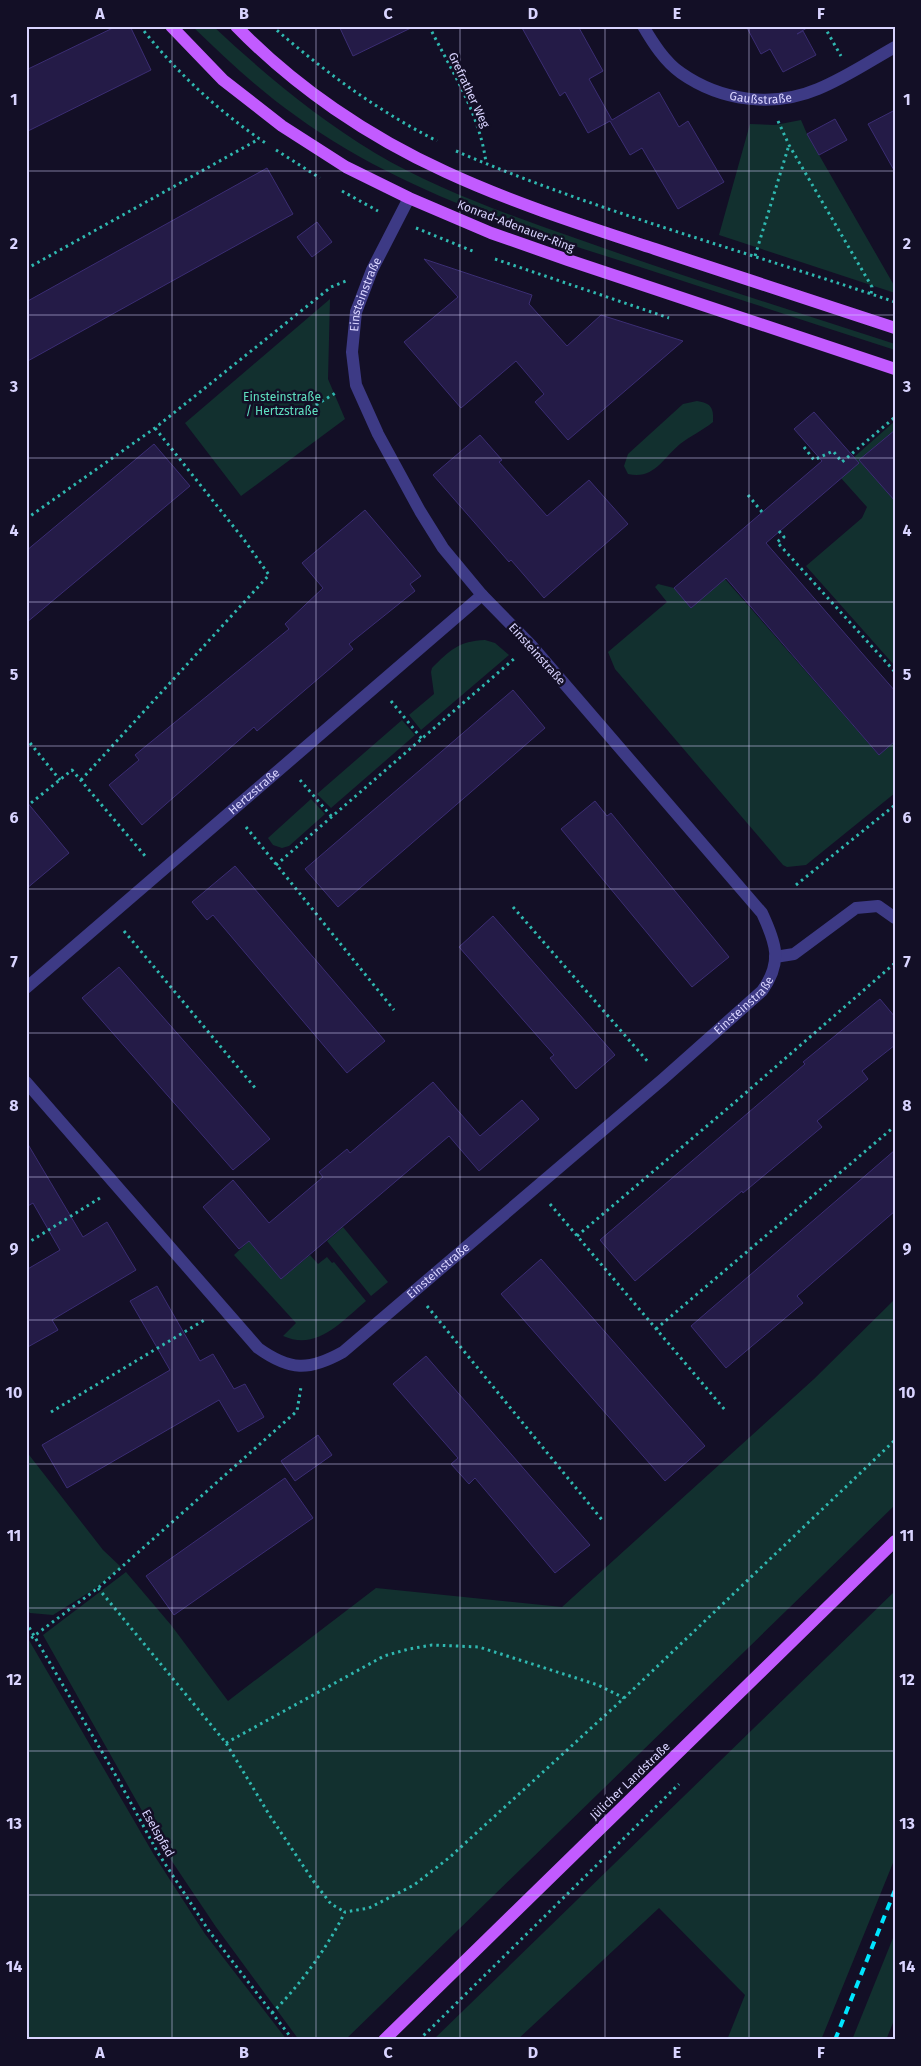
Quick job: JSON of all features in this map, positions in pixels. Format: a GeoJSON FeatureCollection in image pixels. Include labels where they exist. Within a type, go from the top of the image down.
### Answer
{"type":"FeatureCollection","features":[{"type":"Feature","properties":{"kind":"main road","name":"Konrad-Adenauer-Ring"},"geometry":{"type":"LineString","coordinates":[[171,26],[223,80],[282,126],[346,167],[408,198],[491,233],[895,369]]}},
{"type":"Feature","properties":{"kind":"main road","name":"Konrad-Adenauer-Ring"},"geometry":{"type":"LineString","coordinates":[[236,26],[256,46],[320,98],[384,140],[446,172],[586,227],[895,328]]}},
{"type":"Feature","properties":{"kind":"main road","name":"Jülicher Landstraße"},"geometry":{"type":"LineString","coordinates":[[384,2040],[895,1541]]}},
{"type":"Feature","properties":{"kind":"street","name":"Gaußstraße"},"geometry":{"type":"LineString","coordinates":[[643,26],[654,45],[679,72],[710,90],[739,99],[768,100],[793,97],[818,89],[895,47]]}},
{"type":"Feature","properties":{"kind":"street","name":"Einsteinstraße"},"geometry":{"type":"LineString","coordinates":[[26,1082],[258,1348],[274,1359],[287,1364],[304,1366],[325,1362],[343,1352],[663,1079],[762,991],[773,976],[775,957],[773,935],[762,913],[531,645],[482,595],[443,548],[420,511],[378,434],[356,385],[352,352],[356,312],[372,270],[408,198]]}},
{"type":"Feature","properties":{"kind":"street","name":"Hertzstraße"},"geometry":{"type":"LineString","coordinates":[[26,988],[482,595]]}},
{"type":"Feature","properties":{"kind":"street"},"geometry":{"type":"LineString","coordinates":[[775,957],[794,954],[856,908],[878,906],[895,918]]}},
{"type":"Feature","properties":{"kind":"path"},"geometry":{"type":"LineString","coordinates":[[272,26],[325,72],[406,125],[438,142]]}},
{"type":"Feature","properties":{"kind":"path","name":"Grefrather Weg"},"geometry":{"type":"LineString","coordinates":[[429,26],[475,120],[483,144],[486,164]]}},
{"type":"Feature","properties":{"kind":"path"},"geometry":{"type":"LineString","coordinates":[[824,26],[850,72]]}},
{"type":"Feature","properties":{"kind":"path"},"geometry":{"type":"LineString","coordinates":[[768,100],[789,145],[872,287],[871,294]]}},
{"type":"Feature","properties":{"kind":"path"},"geometry":{"type":"LineString","coordinates":[[26,269],[260,139]]}},
{"type":"Feature","properties":{"kind":"path"},"geometry":{"type":"LineString","coordinates":[[755,256],[789,145]]}},
{"type":"Feature","properties":{"kind":"path"},"geometry":{"type":"LineString","coordinates":[[454,150],[486,164],[610,208],[895,302]]}},
{"type":"Feature","properties":{"kind":"path","name":"Einsteinstraße"},"geometry":{"type":"LineString","coordinates":[[26,519],[155,428],[331,287],[346,281]]}},
{"type":"Feature","properties":{"kind":"path"},"geometry":{"type":"LineString","coordinates":[[316,406],[338,392]]}},
{"type":"Feature","properties":{"kind":"path"},"geometry":{"type":"LineString","coordinates":[[804,447],[814,460],[833,451],[842,462],[895,417]]}},
{"type":"Feature","properties":{"kind":"path"},"geometry":{"type":"LineString","coordinates":[[81,780],[269,575],[245,541],[155,428]]}},
{"type":"Feature","properties":{"kind":"path"},"geometry":{"type":"LineString","coordinates":[[748,495],[762,512]]}},
{"type":"Feature","properties":{"kind":"path"},"geometry":{"type":"LineString","coordinates":[[779,531],[784,537],[777,542],[895,672]]}},
{"type":"Feature","properties":{"kind":"path"},"geometry":{"type":"LineString","coordinates":[[276,865],[516,658]]}},
{"type":"Feature","properties":{"kind":"path"},"geometry":{"type":"LineString","coordinates":[[391,701],[422,739]]}},
{"type":"Feature","properties":{"kind":"path"},"geometry":{"type":"LineString","coordinates":[[26,738],[60,780]]}},
{"type":"Feature","properties":{"kind":"path"},"geometry":{"type":"LineString","coordinates":[[26,807],[72,770],[148,860]]}},
{"type":"Feature","properties":{"kind":"path"},"geometry":{"type":"LineString","coordinates":[[299,780],[332,817]]}},
{"type":"Feature","properties":{"kind":"path"},"geometry":{"type":"LineString","coordinates":[[26,799],[30,804]]}},
{"type":"Feature","properties":{"kind":"path"},"geometry":{"type":"LineString","coordinates":[[796,885],[895,805]]}},
{"type":"Feature","properties":{"kind":"path","name":"Hertzstraße"},"geometry":{"type":"LineString","coordinates":[[246,827],[394,1010]]}},
{"type":"Feature","properties":{"kind":"path"},"geometry":{"type":"LineString","coordinates":[[513,907],[649,1064]]}},
{"type":"Feature","properties":{"kind":"path"},"geometry":{"type":"LineString","coordinates":[[124,931],[256,1088]]}},
{"type":"Feature","properties":{"kind":"path"},"geometry":{"type":"LineString","coordinates":[[577,1236],[734,1104],[895,963]]}},
{"type":"Feature","properties":{"kind":"path"},"geometry":{"type":"LineString","coordinates":[[656,1329],[895,1126]]}},
{"type":"Feature","properties":{"kind":"path"},"geometry":{"type":"LineString","coordinates":[[26,1244],[100,1198]]}},
{"type":"Feature","properties":{"kind":"path"},"geometry":{"type":"LineString","coordinates":[[548,1201],[725,1410]]}},
{"type":"Feature","properties":{"kind":"path","name":"Einsteinstraße"},"geometry":{"type":"LineString","coordinates":[[426,1306],[603,1521]]}},
{"type":"Feature","properties":{"kind":"path"},"geometry":{"type":"LineString","coordinates":[[51,1412],[206,1319]]}},
{"type":"Feature","properties":{"kind":"path"},"geometry":{"type":"LineString","coordinates":[[26,1642],[98,1588],[297,1412],[301,1386]]}},
{"type":"Feature","properties":{"kind":"path"},"geometry":{"type":"LineString","coordinates":[[98,1588],[226,1743],[270,1816],[331,1904],[345,1912],[368,1908],[414,1885],[450,1857],[624,1698],[895,1440]]}},
{"type":"Feature","properties":{"kind":"path","name":"Eselspfad"},"geometry":{"type":"LineString","coordinates":[[26,1622],[36,1635],[158,1853],[210,1931],[293,2040]]}},
{"type":"Feature","properties":{"kind":"path"},"geometry":{"type":"LineString","coordinates":[[226,1743],[384,1656],[432,1645],[479,1647],[598,1685],[624,1698]]}},
{"type":"Feature","properties":{"kind":"path"},"geometry":{"type":"LineString","coordinates":[[419,2040],[682,1782]]}},
{"type":"Feature","properties":{"kind":"path"},"geometry":{"type":"LineString","coordinates":[[272,2013],[289,1996],[336,1930],[345,1912]]}},
{"type":"Feature","properties":{"kind":"path"},"geometry":{"type":"LineString","coordinates":[[893,2040],[895,2036]]}},
{"type":"Feature","properties":{"kind":"green space"},"geometry":{"type":"Polygon","coordinates":[[[192,26],[213,26],[251,61],[332,125],[375,153],[423,179],[498,210],[615,252],[895,344],[895,350],[504,222],[417,186],[335,142],[296,116],[256,85],[192,26]]]}},
{"type":"Feature","properties":{"kind":"green space"},"geometry":{"type":"Polygon","coordinates":[[[801,120],[807,134],[895,287],[895,293],[719,235],[750,124],[775,125],[801,120]]]}},
{"type":"Feature","properties":{"kind":"green space","name":"Einsteinstraße / Hertzstraße"},"geometry":{"type":"Polygon","coordinates":[[[330,299],[328,379],[345,419],[241,496],[185,423],[330,299]]]}},
{"type":"Feature","properties":{"kind":"green space"},"geometry":{"type":"Polygon","coordinates":[[[697,401],[706,403],[711,407],[713,422],[680,444],[651,471],[645,474],[628,474],[624,466],[628,454],[683,404],[697,401]]]}},
{"type":"Feature","properties":{"kind":"green space"},"geometry":{"type":"Polygon","coordinates":[[[895,421],[895,430],[859,460],[895,501],[895,666],[806,566],[862,518],[867,507],[841,478],[844,466],[895,421]]]}},
{"type":"Feature","properties":{"kind":"green space"},"geometry":{"type":"Polygon","coordinates":[[[725,579],[879,755],[895,741],[895,793],[806,865],[787,867],[783,865],[615,669],[608,652],[667,602],[655,587],[658,584],[674,588],[691,608],[725,579]]]}},
{"type":"Feature","properties":{"kind":"green space"},"geometry":{"type":"Polygon","coordinates":[[[485,640],[495,643],[509,655],[421,730],[409,715],[434,694],[432,668],[444,656],[456,648],[468,642],[485,640]]]}},
{"type":"Feature","properties":{"kind":"green space"},"geometry":{"type":"Polygon","coordinates":[[[402,720],[415,735],[331,808],[317,794],[402,720]]]}},
{"type":"Feature","properties":{"kind":"green space"},"geometry":{"type":"Polygon","coordinates":[[[311,799],[325,814],[289,846],[282,848],[273,845],[268,838],[311,799]]]}},
{"type":"Feature","properties":{"kind":"green space"},"geometry":{"type":"Polygon","coordinates":[[[343,1227],[388,1282],[371,1296],[327,1241],[343,1227]]]}},
{"type":"Feature","properties":{"kind":"green space"},"geometry":{"type":"Polygon","coordinates":[[[249,1241],[281,1279],[310,1255],[318,1264],[327,1257],[332,1263],[334,1262],[366,1301],[338,1325],[318,1337],[307,1340],[295,1340],[283,1336],[296,1323],[234,1255],[249,1241]]]}},
{"type":"Feature","properties":{"kind":"green space"},"geometry":{"type":"Polygon","coordinates":[[[895,1299],[895,1505],[345,2040],[299,2040],[216,1927],[163,1848],[43,1635],[126,1572],[171,1625],[228,1701],[376,1588],[562,1607],[814,1379],[895,1299]]]}},
{"type":"Feature","properties":{"kind":"green space"},"geometry":{"type":"Polygon","coordinates":[[[26,1451],[103,1550],[121,1567],[96,1588],[53,1615],[30,1613],[26,1608],[26,1451]]]}},
{"type":"Feature","properties":{"kind":"green space"},"geometry":{"type":"Polygon","coordinates":[[[895,1591],[895,1858],[821,2040],[727,2040],[745,1995],[659,1908],[517,2040],[433,2040],[895,1591]]]}},
{"type":"Feature","properties":{"kind":"green space"},"geometry":{"type":"Polygon","coordinates":[[[26,1635],[154,1855],[205,1934],[287,2040],[26,2040],[26,1635]]]}},
{"type":"Feature","properties":{"kind":"green space"},"geometry":{"type":"Polygon","coordinates":[[[895,1933],[895,2018],[886,2040],[852,2040],[895,1933]]]}},
{"type":"Feature","properties":{"kind":"building"},"geometry":{"type":"Polygon","coordinates":[[[117,26],[130,26],[151,70],[26,132],[26,70],[117,26]]]}},
{"type":"Feature","properties":{"kind":"building"},"geometry":{"type":"Polygon","coordinates":[[[339,26],[415,26],[353,56],[339,26]]]}},
{"type":"Feature","properties":{"kind":"building"},"geometry":{"type":"Polygon","coordinates":[[[521,26],[578,26],[603,71],[589,79],[612,120],[659,92],[679,127],[688,121],[724,182],[678,209],[642,148],[630,155],[610,121],[588,133],[565,92],[560,96],[521,26]]]}},
{"type":"Feature","properties":{"kind":"building"},"geometry":{"type":"Polygon","coordinates":[[[746,26],[810,26],[797,34],[803,31],[816,55],[783,72],[770,49],[761,54],[746,26]]]}},
{"type":"Feature","properties":{"kind":"building"},"geometry":{"type":"Polygon","coordinates":[[[895,110],[895,172],[868,124],[895,110]]]}},
{"type":"Feature","properties":{"kind":"building"},"geometry":{"type":"Polygon","coordinates":[[[835,119],[847,140],[819,155],[807,134],[835,119]]]}},
{"type":"Feature","properties":{"kind":"building"},"geometry":{"type":"Polygon","coordinates":[[[267,168],[293,214],[26,362],[26,302],[267,168]]]}},
{"type":"Feature","properties":{"kind":"building"},"geometry":{"type":"Polygon","coordinates":[[[317,222],[332,242],[312,257],[297,237],[317,222]]]}},
{"type":"Feature","properties":{"kind":"building"},"geometry":{"type":"Polygon","coordinates":[[[424,259],[532,295],[529,304],[567,346],[601,315],[683,341],[568,440],[535,402],[544,394],[516,361],[461,408],[404,342],[458,297],[424,259]]]}},
{"type":"Feature","properties":{"kind":"building"},"geometry":{"type":"Polygon","coordinates":[[[814,412],[859,463],[766,543],[895,691],[895,741],[879,755],[726,578],[691,608],[674,588],[822,461],[794,429],[814,412]]]}},
{"type":"Feature","properties":{"kind":"building"},"geometry":{"type":"Polygon","coordinates":[[[895,430],[895,501],[859,460],[895,430]]]}},
{"type":"Feature","properties":{"kind":"building"},"geometry":{"type":"Polygon","coordinates":[[[480,435],[502,460],[499,462],[547,516],[589,480],[628,524],[544,598],[511,560],[509,562],[433,475],[480,435]]]}},
{"type":"Feature","properties":{"kind":"building"},"geometry":{"type":"Polygon","coordinates":[[[154,444],[190,486],[26,623],[26,551],[154,444]]]}},
{"type":"Feature","properties":{"kind":"building"},"geometry":{"type":"Polygon","coordinates":[[[365,510],[421,576],[410,584],[415,591],[349,644],[353,649],[257,731],[254,727],[142,825],[109,785],[139,760],[135,755],[289,629],[285,624],[323,588],[302,563],[365,510]]]}},
{"type":"Feature","properties":{"kind":"building"},"geometry":{"type":"Polygon","coordinates":[[[513,690],[545,728],[338,907],[305,869],[513,690]]]}},
{"type":"Feature","properties":{"kind":"building"},"geometry":{"type":"Polygon","coordinates":[[[26,801],[69,853],[26,889],[26,801]]]}},
{"type":"Feature","properties":{"kind":"building"},"geometry":{"type":"Polygon","coordinates":[[[595,801],[607,816],[611,813],[729,957],[692,987],[561,829],[595,801]]]}},
{"type":"Feature","properties":{"kind":"building"},"geometry":{"type":"Polygon","coordinates":[[[235,866],[385,1041],[347,1073],[213,915],[207,920],[192,902],[235,866]]]}},
{"type":"Feature","properties":{"kind":"building"},"geometry":{"type":"Polygon","coordinates":[[[493,916],[615,1055],[576,1089],[550,1058],[554,1055],[459,947],[493,916]]]}},
{"type":"Feature","properties":{"kind":"building"},"geometry":{"type":"Polygon","coordinates":[[[119,967],[270,1139],[233,1170],[82,998],[119,967]]]}},
{"type":"Feature","properties":{"kind":"building"},"geometry":{"type":"Polygon","coordinates":[[[880,999],[895,1017],[895,1045],[862,1071],[868,1079],[817,1121],[822,1127],[635,1281],[600,1240],[805,1064],[803,1062],[880,999]]]}},
{"type":"Feature","properties":{"kind":"building"},"geometry":{"type":"Polygon","coordinates":[[[433,1082],[480,1136],[522,1100],[539,1119],[479,1171],[449,1136],[281,1279],[249,1241],[239,1249],[203,1207],[233,1180],[269,1223],[323,1177],[319,1172],[347,1149],[350,1153],[433,1082]]]}},
{"type":"Feature","properties":{"kind":"building"},"geometry":{"type":"Polygon","coordinates":[[[26,1141],[83,1237],[107,1222],[136,1270],[52,1320],[58,1330],[26,1348],[26,1270],[60,1250],[33,1203],[26,1207],[26,1141]]]}},
{"type":"Feature","properties":{"kind":"building"},"geometry":{"type":"Polygon","coordinates":[[[895,1150],[895,1211],[797,1296],[803,1303],[726,1368],[691,1326],[895,1150]]]}},
{"type":"Feature","properties":{"kind":"building"},"geometry":{"type":"Polygon","coordinates":[[[541,1259],[705,1446],[665,1481],[501,1294],[541,1259]]]}},
{"type":"Feature","properties":{"kind":"building"},"geometry":{"type":"Polygon","coordinates":[[[157,1286],[200,1361],[213,1354],[234,1389],[245,1384],[264,1417],[238,1432],[219,1400],[67,1488],[42,1445],[170,1370],[130,1301],[157,1286]]]}},
{"type":"Feature","properties":{"kind":"building"},"geometry":{"type":"Polygon","coordinates":[[[426,1356],[590,1545],[555,1573],[475,1478],[469,1484],[451,1464],[458,1458],[393,1384],[426,1356]]]}},
{"type":"Feature","properties":{"kind":"building"},"geometry":{"type":"Polygon","coordinates":[[[318,1435],[332,1455],[295,1481],[281,1461],[318,1435]]]}},
{"type":"Feature","properties":{"kind":"building"},"geometry":{"type":"Polygon","coordinates":[[[285,1478],[313,1518],[174,1615],[146,1576],[285,1478]]]}},
{"type":"Feature","properties":{"kind":"railway"},"geometry":{"type":"LineString","coordinates":[[835,2040],[895,1890]]}}]}
